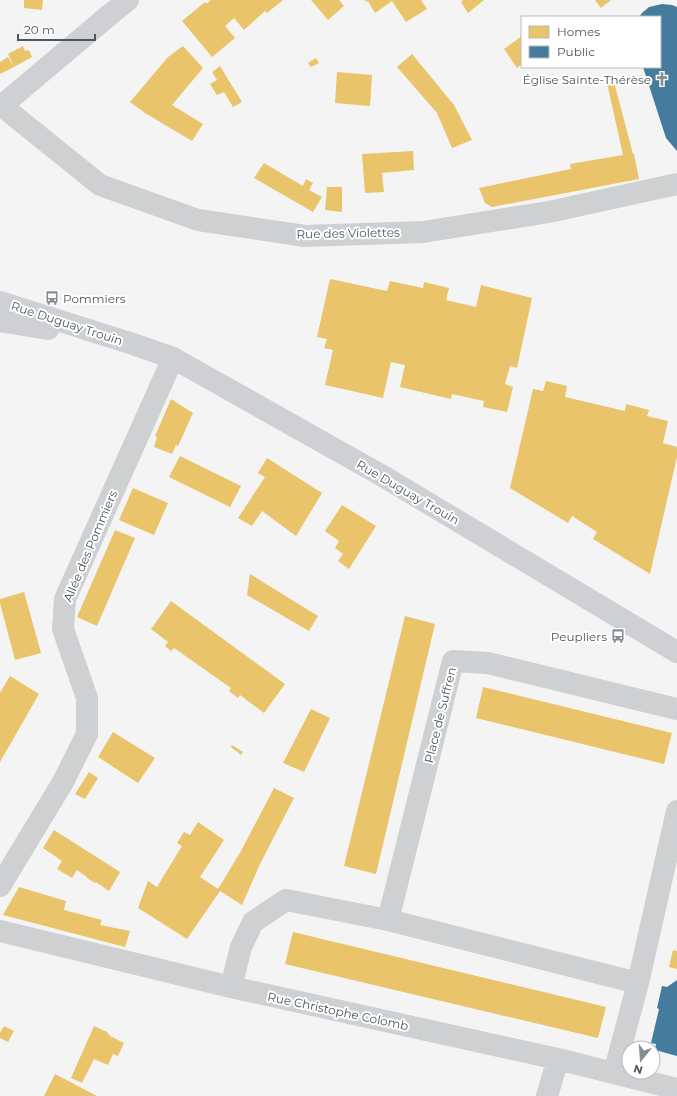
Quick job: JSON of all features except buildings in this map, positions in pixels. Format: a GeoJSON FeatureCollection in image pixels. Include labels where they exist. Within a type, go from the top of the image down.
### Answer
{"type":"FeatureCollection","features":[{"type":"Feature","properties":{"kind":"street"},"geometry":{"type":"LineString","coordinates":[[1,106],[128,0]]}},
{"type":"Feature","properties":{"kind":"street","name":"Rue des Violettes"},"geometry":{"type":"LineString","coordinates":[[1,106],[100,185],[198,220],[304,236],[423,232],[549,212],[677,184]]}},
{"type":"Feature","properties":{"kind":"street","name":"Rue Duguay Trouin"},"geometry":{"type":"LineString","coordinates":[[0,302],[173,358],[381,475],[677,652]]}},
{"type":"Feature","properties":{"kind":"street","name":"Rue Duguay Trouin"},"geometry":{"type":"LineString","coordinates":[[0,321],[133,344]]}},
{"type":"Feature","properties":{"kind":"street","name":"Allée des Pommiers"},"geometry":{"type":"LineString","coordinates":[[0,886],[63,782],[87,734],[87,698],[63,629],[65,599],[173,358]]}},
{"type":"Feature","properties":{"kind":"street","name":"Place de Suffren"},"geometry":{"type":"LineString","coordinates":[[388,920],[453,661],[488,663],[677,709]]}},
{"type":"Feature","properties":{"kind":"street"},"geometry":{"type":"LineString","coordinates":[[614,1074],[638,982],[677,812]]}},
{"type":"Feature","properties":{"kind":"street"},"geometry":{"type":"LineString","coordinates":[[232,987],[241,947],[253,922],[286,900],[388,920],[638,982]]}},
{"type":"Feature","properties":{"kind":"street","name":"Rue Christophe Colomb"},"geometry":{"type":"LineString","coordinates":[[0,931],[232,987],[558,1059],[677,1089]]}},
{"type":"Feature","properties":{"kind":"street"},"geometry":{"type":"LineString","coordinates":[[547,1096],[558,1059]]}},
{"type":"Feature","properties":{"kind":"place","name":"Église Sainte-Thérèse"},"geometry":{"type":"Point","coordinates":[662,79]}},
{"type":"Feature","properties":{"kind":"place","name":"Pommiers"},"geometry":{"type":"Point","coordinates":[52,298]}},
{"type":"Feature","properties":{"kind":"place","name":"Peupliers"},"geometry":{"type":"Point","coordinates":[618,636]}}]}
